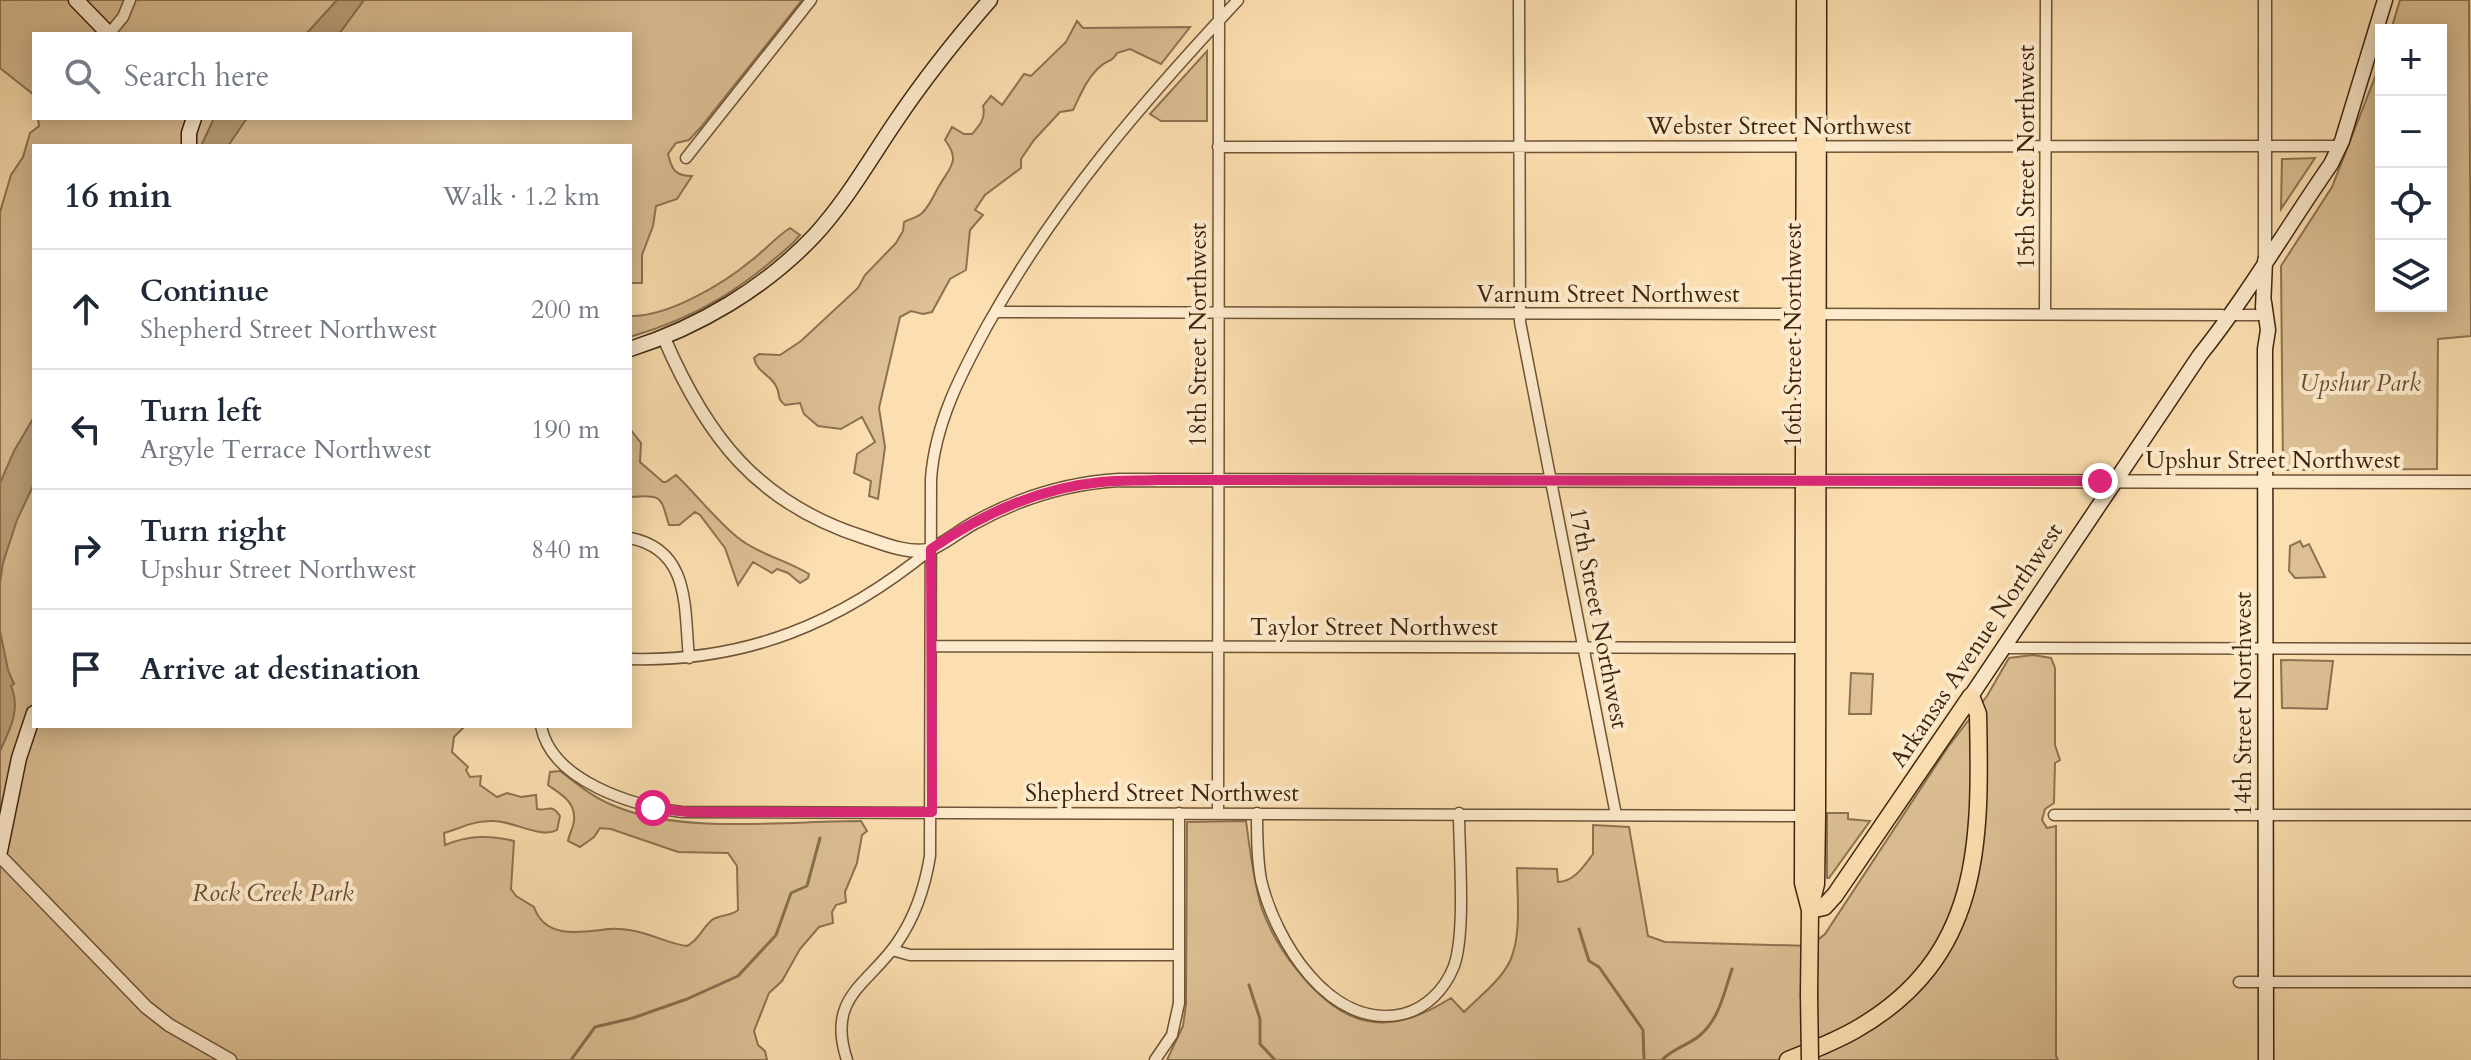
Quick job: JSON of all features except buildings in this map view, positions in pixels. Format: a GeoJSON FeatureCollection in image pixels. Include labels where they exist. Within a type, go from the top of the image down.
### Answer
{"type":"FeatureCollection","features":[{"type":"Feature","properties":{"kind":"main road"},"geometry":{"type":"LineString","coordinates":[[76,0],[112,31]]}},
{"type":"Feature","properties":{"kind":"main road"},"geometry":{"type":"LineString","coordinates":[[632,348],[664,338],[725,306],[758,284],[814,236],[850,192],[955,40],[990,0]]}},
{"type":"Feature","properties":{"kind":"main road","name":"16th Street Northwest"},"geometry":{"type":"LineString","coordinates":[[1805,0],[1811,146],[1810,816],[1816,884],[1810,910],[1810,1060]]}},
{"type":"Feature","properties":{"kind":"main road","name":"16th Street Northwest"},"geometry":{"type":"LineString","coordinates":[[1811,146],[1818,0]]}},
{"type":"Feature","properties":{"kind":"main road","name":"Arkansas Avenue Northwest"},"geometry":{"type":"LineString","coordinates":[[1810,910],[1824,907],[1835,895],[2005,648],[2240,291],[2245,290],[2331,164],[2340,146],[2385,0]]}},
{"type":"Feature","properties":{"kind":"main road"},"geometry":{"type":"LineString","coordinates":[[182,120],[185,144]]}},
{"type":"Feature","properties":{"kind":"main road"},"geometry":{"type":"LineString","coordinates":[[185,144],[193,120]]}},
{"type":"Feature","properties":{"kind":"main road","name":"14th Street Northwest"},"geometry":{"type":"LineString","coordinates":[[2265,261],[2262,309],[2268,330],[2265,349],[2266,1060]]}},
{"type":"Feature","properties":{"kind":"main road"},"geometry":{"type":"LineString","coordinates":[[1788,1060],[1839,1039],[1879,1015],[1916,981],[1942,946],[1960,912],[1973,870],[1978,824],[1978,711],[1971,696]]}},
{"type":"Feature","properties":{"kind":"main road"},"geometry":{"type":"LineString","coordinates":[[0,854],[19,758],[32,719]]}},
{"type":"Feature","properties":{"kind":"main road"},"geometry":{"type":"LineString","coordinates":[[1944,735],[1965,735],[1978,744]]}},
{"type":"Feature","properties":{"kind":"street"},"geometry":{"type":"LineString","coordinates":[[686,158],[811,0]]}},
{"type":"Feature","properties":{"kind":"street","name":"18th Street Northwest"},"geometry":{"type":"LineString","coordinates":[[1218,813],[1219,0]]}},
{"type":"Feature","properties":{"kind":"street"},"geometry":{"type":"LineString","coordinates":[[847,1060],[842,1027],[848,1001],[862,981],[892,950],[910,921],[924,885],[931,846],[932,471],[939,433],[964,370],[1029,254],[1070,195],[1134,116],[1238,0]]}},
{"type":"Feature","properties":{"kind":"street","name":"17th Street Northwest"},"geometry":{"type":"LineString","coordinates":[[1519,0],[1519,314],[1616,815]]}},
{"type":"Feature","properties":{"kind":"street","name":"15th Street Northwest"},"geometry":{"type":"LineString","coordinates":[[2045,314],[2046,0]]}},
{"type":"Feature","properties":{"kind":"street","name":"14th Street Northwest"},"geometry":{"type":"LineString","coordinates":[[2265,0],[2265,261]]}},
{"type":"Feature","properties":{"kind":"street"},"geometry":{"type":"LineString","coordinates":[[112,31],[128,4]]}},
{"type":"Feature","properties":{"kind":"street","name":"Webster Street Northwest"},"geometry":{"type":"LineString","coordinates":[[1218,147],[2340,146]]}},
{"type":"Feature","properties":{"kind":"street","name":"Varnum Street Northwest"},"geometry":{"type":"LineString","coordinates":[[995,312],[2227,315],[2262,309]]}},
{"type":"Feature","properties":{"kind":"street"},"geometry":{"type":"LineString","coordinates":[[664,338],[681,378],[703,417],[732,453],[764,484],[804,512],[841,529],[911,550],[931,549]]}},
{"type":"Feature","properties":{"kind":"street","name":"Upshur Street Northwest"},"geometry":{"type":"LineString","coordinates":[[632,659],[689,658],[740,649],[805,629],[858,603],[931,549],[1001,509],[1061,489],[1119,480],[2471,482]]}},
{"type":"Feature","properties":{"kind":"street"},"geometry":{"type":"LineString","coordinates":[[632,539],[659,548],[673,564],[680,585],[689,658]]}},
{"type":"Feature","properties":{"kind":"street","name":"Taylor Street Northwest"},"geometry":{"type":"LineString","coordinates":[[931,646],[1810,648]]}},
{"type":"Feature","properties":{"kind":"street"},"geometry":{"type":"LineString","coordinates":[[2005,648],[2471,649]]}},
{"type":"Feature","properties":{"kind":"street","name":"Shepherd Street Northwest"},"geometry":{"type":"LineString","coordinates":[[542,728],[544,738],[557,757],[586,781],[623,799],[653,808],[688,812],[1810,816]]}},
{"type":"Feature","properties":{"kind":"street"},"geometry":{"type":"LineString","coordinates":[[1156,1059],[1176,1021],[1179,813]]}},
{"type":"Feature","properties":{"kind":"street"},"geometry":{"type":"LineString","coordinates":[[1257,813],[1261,880],[1287,943],[1308,973],[1329,994],[1362,1013],[1381,1016],[1407,1013],[1425,1004],[1441,989],[1455,963],[1459,941],[1459,813]]}},
{"type":"Feature","properties":{"kind":"street"},"geometry":{"type":"LineString","coordinates":[[2054,815],[2471,815]]}},
{"type":"Feature","properties":{"kind":"street"},"geometry":{"type":"LineString","coordinates":[[0,854],[141,1003],[169,1025],[230,1060]]}},
{"type":"Feature","properties":{"kind":"street"},"geometry":{"type":"LineString","coordinates":[[892,950],[910,955],[1179,955]]}},
{"type":"Feature","properties":{"kind":"street"},"geometry":{"type":"LineString","coordinates":[[2239,982],[2471,982]]}},
{"type":"Feature","properties":{"kind":"green space"},"geometry":{"type":"Polygon","coordinates":[[[0,0],[68,0],[99,32],[32,32],[32,93],[0,68],[0,0]]]}},
{"type":"Feature","properties":{"kind":"green space","name":"Rock Creek Park"},"geometry":{"type":"Polygon","coordinates":[[[82,0],[802,0],[701,127],[689,140],[676,143],[668,154],[675,171],[692,176],[677,199],[656,206],[653,226],[642,255],[642,283],[632,283],[632,144],[32,144],[32,728],[463,728],[454,737],[452,752],[468,767],[466,770],[470,777],[481,776],[480,785],[497,797],[507,793],[521,797],[536,795],[537,809],[551,808],[560,816],[557,830],[550,832],[502,822],[474,823],[444,833],[445,845],[480,837],[514,841],[511,889],[516,896],[534,907],[539,918],[555,929],[576,932],[624,929],[687,946],[712,920],[738,910],[737,866],[728,853],[678,852],[600,828],[580,847],[568,841],[574,821],[573,809],[548,785],[550,772],[560,771],[594,796],[617,807],[672,821],[736,824],[861,821],[867,831],[862,835],[857,863],[845,892],[846,902],[836,905],[832,912],[833,923],[819,927],[800,949],[782,981],[769,993],[754,1031],[767,1060],[0,1060],[0,212],[11,175],[23,157],[30,133],[39,126],[38,120],[632,120],[632,32],[112,32],[82,0]]]}},
{"type":"Feature","properties":{"kind":"green space","name":"Upshur Park"},"geometry":{"type":"Polygon","coordinates":[[[2400,0],[2469,0],[2471,336],[2438,339],[2437,469],[2283,470],[2281,266],[2332,187],[2375,77],[2375,312],[2447,312],[2447,24],[2393,24],[2400,0]]]}},
{"type":"Feature","properties":{"kind":"green space"},"geometry":{"type":"Polygon","coordinates":[[[1077,21],[1083,28],[1190,27],[1161,64],[1130,49],[1117,53],[1092,75],[1073,110],[1060,112],[1034,140],[1021,159],[1021,168],[985,195],[975,210],[983,215],[970,230],[966,270],[950,279],[932,312],[923,314],[911,311],[900,317],[879,408],[885,447],[878,499],[869,496],[871,481],[854,473],[857,454],[875,442],[862,417],[841,429],[818,426],[804,414],[800,403],[782,403],[773,382],[758,367],[754,358],[759,354],[780,355],[801,341],[858,288],[865,275],[896,243],[904,222],[927,208],[950,169],[952,153],[945,140],[952,127],[964,134],[972,134],[982,121],[983,106],[991,96],[1002,105],[1024,74],[1031,76],[1066,42],[1077,21]]]}},
{"type":"Feature","properties":{"kind":"green space"},"geometry":{"type":"Polygon","coordinates":[[[1207,51],[1207,121],[1161,121],[1150,114],[1207,51]]]}},
{"type":"Feature","properties":{"kind":"green space"},"geometry":{"type":"Polygon","coordinates":[[[2315,158],[2281,209],[2282,159],[2315,158]]]}},
{"type":"Feature","properties":{"kind":"green space"},"geometry":{"type":"Polygon","coordinates":[[[790,228],[800,235],[756,274],[718,300],[677,320],[632,336],[632,316],[661,311],[711,289],[790,228]]]}},
{"type":"Feature","properties":{"kind":"green space"},"geometry":{"type":"Polygon","coordinates":[[[632,432],[641,443],[640,462],[663,482],[676,475],[737,537],[809,574],[808,578],[800,583],[788,573],[777,569],[772,573],[753,562],[738,585],[725,548],[700,515],[695,512],[679,525],[669,525],[662,503],[649,496],[632,497],[632,432]]]}},
{"type":"Feature","properties":{"kind":"green space"},"geometry":{"type":"Polygon","coordinates":[[[2300,541],[2303,547],[2309,544],[2325,577],[2295,578],[2289,571],[2290,546],[2300,541]]]}},
{"type":"Feature","properties":{"kind":"green space"},"geometry":{"type":"Polygon","coordinates":[[[2033,655],[2051,658],[2055,668],[2055,745],[2060,760],[2055,763],[2054,803],[2045,809],[2042,820],[2047,828],[2056,826],[2058,1060],[1167,1060],[1183,1026],[1186,1004],[1187,822],[1246,821],[1261,906],[1281,947],[1314,990],[1331,1005],[1367,1021],[1406,1019],[1451,998],[1464,1012],[1495,982],[1510,961],[1517,927],[1517,868],[1557,869],[1558,882],[1569,879],[1593,854],[1593,825],[1629,827],[1648,936],[1665,942],[1810,946],[1825,934],[1948,747],[1987,696],[2009,658],[2033,655]]]}},
{"type":"Feature","properties":{"kind":"green space"},"geometry":{"type":"Polygon","coordinates":[[[2281,660],[2333,661],[2327,709],[2282,708],[2281,660]]]}},
{"type":"Feature","properties":{"kind":"green space"},"geometry":{"type":"Polygon","coordinates":[[[1851,673],[1873,674],[1871,714],[1849,714],[1851,673]]]}},
{"type":"Feature","properties":{"kind":"green space"},"geometry":{"type":"Polygon","coordinates":[[[1827,813],[1848,813],[1848,819],[1870,821],[1829,878],[1827,878],[1827,813]]]}},
{"type":"Feature","properties":{"kind":"shaded area"},"geometry":{"type":"Polygon","coordinates":[[[337,0],[364,0],[340,32],[308,32],[337,0]]]}},
{"type":"Feature","properties":{"kind":"shaded area"},"geometry":{"type":"Polygon","coordinates":[[[213,120],[246,120],[229,144],[202,144],[213,120]]]}},
{"type":"Feature","properties":{"kind":"shaded area"},"geometry":{"type":"Polygon","coordinates":[[[32,420],[32,488],[17,520],[0,583],[0,483],[32,420]]]}},
{"type":"Feature","properties":{"kind":"shaded area"},"geometry":{"type":"Polygon","coordinates":[[[0,631],[14,684],[11,686],[15,711],[0,751],[0,631]]]}},
{"type":"Feature","properties":{"kind":"waterway"},"geometry":{"type":"LineString","coordinates":[[571,1060],[595,1027],[633,1018],[687,999],[738,976],[776,935],[791,893],[807,886],[820,838]]}},
{"type":"Feature","properties":{"kind":"waterway"},"geometry":{"type":"LineString","coordinates":[[1579,929],[1589,961],[1599,967],[1643,1030],[1644,1060]]}},
{"type":"Feature","properties":{"kind":"waterway"},"geometry":{"type":"LineString","coordinates":[[1662,1060],[1706,1030],[1720,1006],[1732,969]]}},
{"type":"Feature","properties":{"kind":"waterway"},"geometry":{"type":"LineString","coordinates":[[1249,985],[1260,1019],[1260,1044],[1275,1060]]}},
{"type":"Feature","properties":{"kind":"route"},"geometry":{"type":"LineString","coordinates":[[653,808],[688,812],[932,812],[931,549],[1001,509],[1067,487],[1109,481],[1157,480],[2100,481]]}}]}
